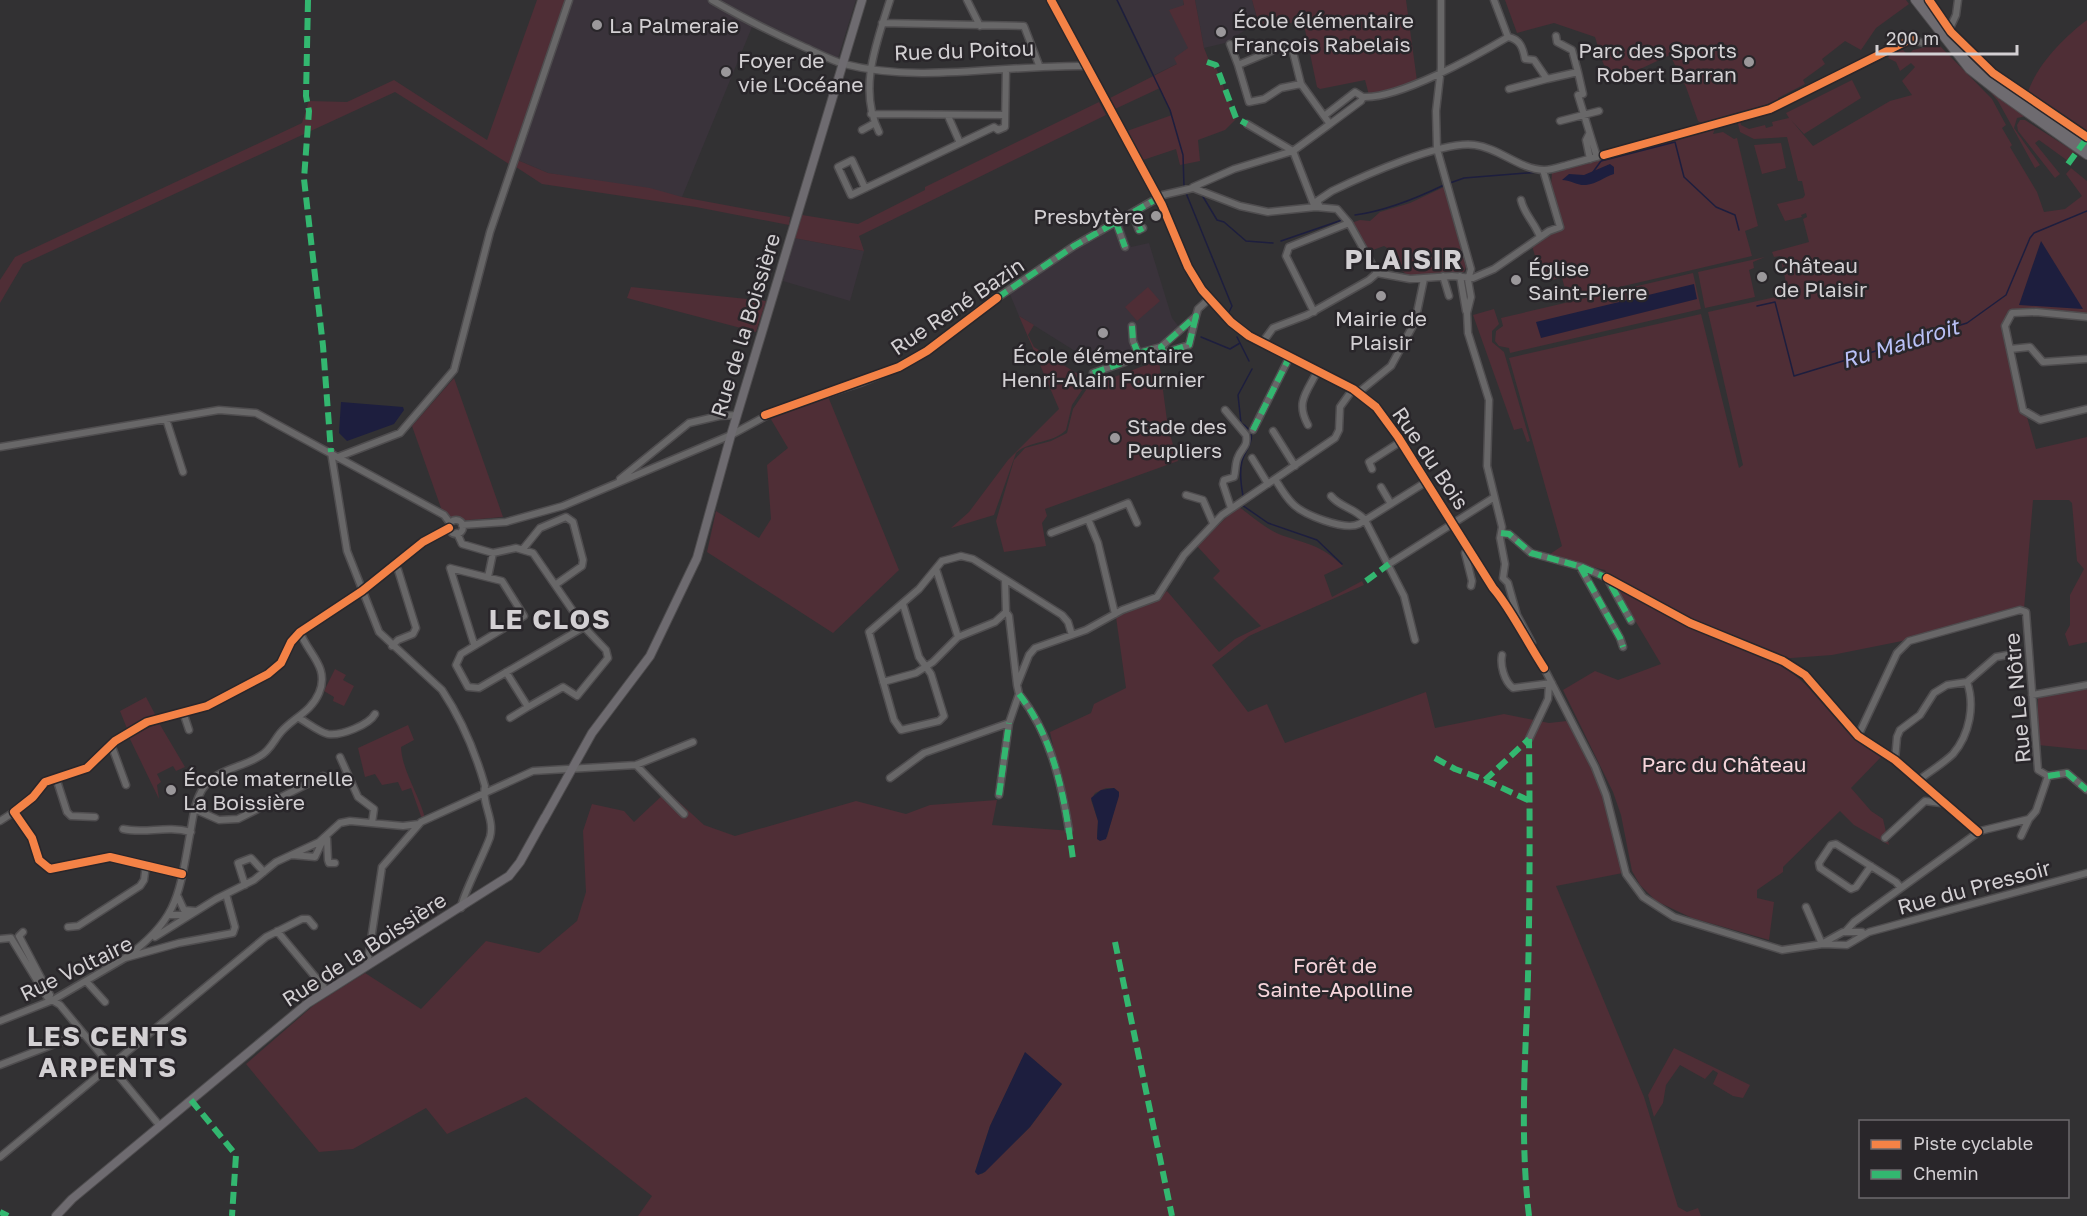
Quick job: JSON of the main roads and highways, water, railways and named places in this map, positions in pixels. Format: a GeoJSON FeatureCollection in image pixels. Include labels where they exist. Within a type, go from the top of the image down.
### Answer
{"type":"FeatureCollection","features":[{"type":"Feature","properties":{"kind":"main road","name":"Rue de la Boissière"},"geometry":{"type":"LineString","coordinates":[[56,1216],[72,1199],[308,1003],[509,876],[522,859],[593,725],[650,656],[697,558],[731,435],[862,0]]}},
{"type":"Feature","properties":{"kind":"main road"},"geometry":{"type":"LineString","coordinates":[[1915,0],[1969,69],[1996,91],[2087,155]]}},
{"type":"Feature","properties":{"kind":"main road"},"geometry":{"type":"LineString","coordinates":[[1921,0],[1955,45],[1979,69],[2087,147]]}},
{"type":"Feature","properties":{"kind":"waterway","name":"Ru Maldroit"},"geometry":{"type":"LineString","coordinates":[[1117,0],[1170,110],[1183,155],[1184,186]]}},
{"type":"Feature","properties":{"kind":"waterway","name":"Ru Maldroit"},"geometry":{"type":"LineString","coordinates":[[1593,172],[1601,161],[1675,142],[1684,177],[1716,207],[1735,215],[1739,230]]}},
{"type":"Feature","properties":{"kind":"waterway","name":"Ru Maldroit"},"geometry":{"type":"LineString","coordinates":[[1450,183],[1464,178],[1540,172]]}},
{"type":"Feature","properties":{"kind":"waterway","name":"Ru Maldroit"},"geometry":{"type":"LineString","coordinates":[[1355,215],[1400,204],[1444,185]]}},
{"type":"Feature","properties":{"kind":"waterway"},"geometry":{"type":"LineString","coordinates":[[1186,193],[1232,306],[1228,314]]}},
{"type":"Feature","properties":{"kind":"waterway","name":"Ru Maldroit"},"geometry":{"type":"LineString","coordinates":[[1202,195],[1217,220],[1224,222],[1246,241],[1273,243]]}},
{"type":"Feature","properties":{"kind":"waterway","name":"Ru Maldroit"},"geometry":{"type":"LineString","coordinates":[[1757,306],[1775,302],[1794,376],[1967,323],[2006,295],[2034,233],[2087,211]]}},
{"type":"Feature","properties":{"kind":"waterway","name":"Ru Maldroit"},"geometry":{"type":"LineString","coordinates":[[1281,241],[1342,220]]}},
{"type":"Feature","properties":{"kind":"waterway"},"geometry":{"type":"LineString","coordinates":[[1201,337],[1230,349],[1240,343]]}},
{"type":"Feature","properties":{"kind":"waterway"},"geometry":{"type":"LineString","coordinates":[[1237,337],[1249,361]]}},
{"type":"Feature","properties":{"kind":"waterway"},"geometry":{"type":"LineString","coordinates":[[1243,496],[1241,465],[1251,436],[1247,427],[1241,423],[1238,395],[1252,369]]}},
{"type":"Feature","properties":{"kind":"waterway"},"geometry":{"type":"LineString","coordinates":[[1242,505],[1268,523],[1317,540],[1342,564]]}},
{"type":"Feature","properties":{"kind":"place","name":"La Palmeraie"},"geometry":{"type":"Point","coordinates":[597,25]}},
{"type":"Feature","properties":{"kind":"place","name":"École élémentaire François Rabelais"},"geometry":{"type":"Point","coordinates":[1221,32]}},
{"type":"Feature","properties":{"kind":"place","name":"Parc des Sports Robert Barran"},"geometry":{"type":"Point","coordinates":[1749,62]}},
{"type":"Feature","properties":{"kind":"place","name":"Foyer de vie L'Océane"},"geometry":{"type":"Point","coordinates":[726,72]}},
{"type":"Feature","properties":{"kind":"place","name":"Presbytère"},"geometry":{"type":"Point","coordinates":[1156,216]}},
{"type":"Feature","properties":{"kind":"place","name":"Château de Plaisir"},"geometry":{"type":"Point","coordinates":[1762,277]}},
{"type":"Feature","properties":{"kind":"place","name":"Église Saint-Pierre"},"geometry":{"type":"Point","coordinates":[1516,280]}},
{"type":"Feature","properties":{"kind":"place","name":"Mairie de Plaisir"},"geometry":{"type":"Point","coordinates":[1381,296]}},
{"type":"Feature","properties":{"kind":"place","name":"École élémentaire Henri-Alain Fournier"},"geometry":{"type":"Point","coordinates":[1103,333]}},
{"type":"Feature","properties":{"kind":"place","name":"Stade des Peupliers"},"geometry":{"type":"Point","coordinates":[1115,438]}},
{"type":"Feature","properties":{"kind":"place","name":"École maternelle La Boissière"},"geometry":{"type":"Point","coordinates":[171,790]}},
{"type":"Feature","properties":{"kind":"district","name":"PLAISIR"},"geometry":{"type":"Point","coordinates":[1404,259]}},
{"type":"Feature","properties":{"kind":"district","name":"LE CLOS"},"geometry":{"type":"Point","coordinates":[550,619]}},
{"type":"Feature","properties":{"kind":"district","name":"LES CENTS ARPENTS"},"geometry":{"type":"Point","coordinates":[108,1052]}},
{"type":"Feature","properties":{"kind":"park label","name":"Parc du Château"},"geometry":{"type":"Point","coordinates":[1724,764]}},
{"type":"Feature","properties":{"kind":"park label","name":"Forêt de Sainte-Apolline"},"geometry":{"type":"Point","coordinates":[1335,977]}}]}
